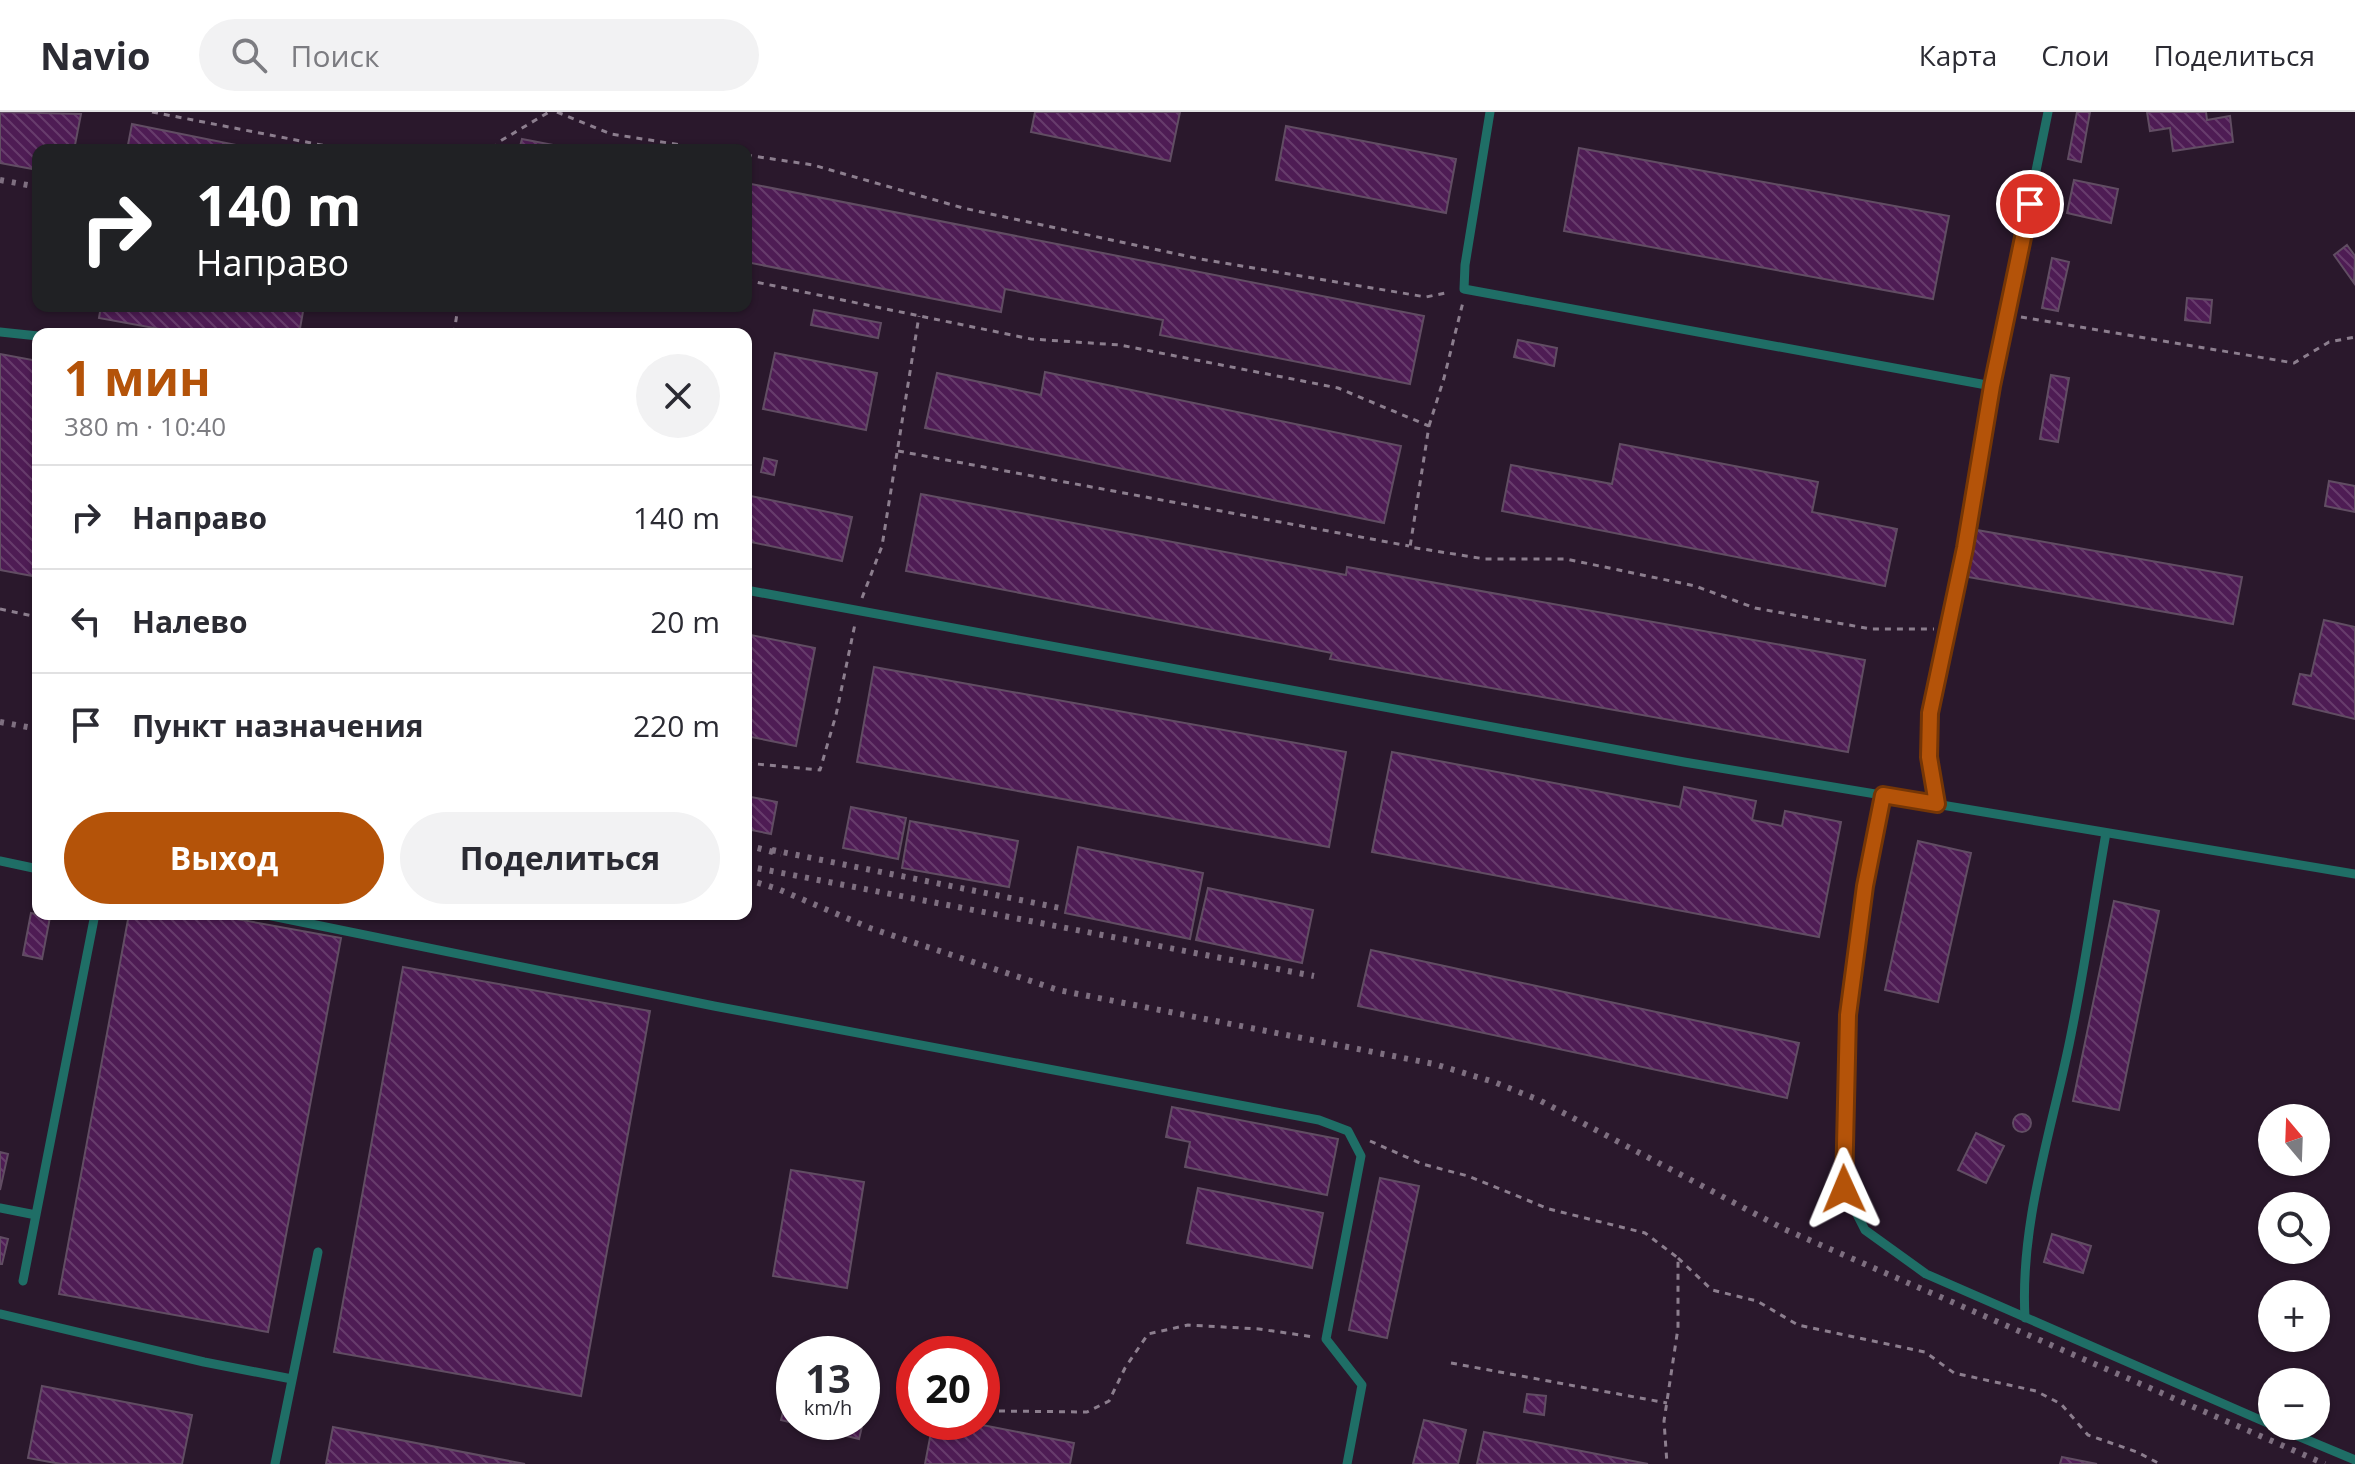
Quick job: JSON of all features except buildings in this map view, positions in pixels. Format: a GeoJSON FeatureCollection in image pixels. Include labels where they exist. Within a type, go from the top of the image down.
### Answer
{"type":"FeatureCollection","features":[{"type":"Feature","properties":{"kind":"lane"},"geometry":{"type":"LineString","coordinates":[[1490,112],[1465,265],[1464,289],[1992,386]]}},
{"type":"Feature","properties":{"kind":"lane"},"geometry":{"type":"LineString","coordinates":[[1937,804],[1929,757],[1930,713],[1965,548],[1992,386],[2048,112]]}},
{"type":"Feature","properties":{"kind":"lane"},"geometry":{"type":"LineString","coordinates":[[0,332],[32,335]]}},
{"type":"Feature","properties":{"kind":"lane"},"geometry":{"type":"LineString","coordinates":[[752,591],[1653,757],[2355,874]]}},
{"type":"Feature","properties":{"kind":"lane"},"geometry":{"type":"LineString","coordinates":[[1883,795],[1865,886],[1848,1015],[1844,1189],[1865,1230],[1926,1274],[2258,1419]]}},
{"type":"Feature","properties":{"kind":"lane"},"geometry":{"type":"LineString","coordinates":[[2025,1318],[2023,1277],[2028,1223],[2068,1051],[2106,833]]}},
{"type":"Feature","properties":{"kind":"lane"},"geometry":{"type":"LineString","coordinates":[[0,861],[32,868]]}},
{"type":"Feature","properties":{"kind":"lane"},"geometry":{"type":"LineString","coordinates":[[23,1281],[94,920]]}},
{"type":"Feature","properties":{"kind":"lane"},"geometry":{"type":"LineString","coordinates":[[291,920],[714,1006],[1304,1117],[1348,1131],[1361,1156],[1326,1339],[1362,1385],[1347,1464]]}},
{"type":"Feature","properties":{"kind":"lane"},"geometry":{"type":"LineString","coordinates":[[0,1208],[36,1215]]}},
{"type":"Feature","properties":{"kind":"lane"},"geometry":{"type":"LineString","coordinates":[[275,1464],[318,1252]]}},
{"type":"Feature","properties":{"kind":"lane"},"geometry":{"type":"LineString","coordinates":[[0,1314],[204,1362],[292,1379]]}},
{"type":"Feature","properties":{"kind":"lane"},"geometry":{"type":"LineString","coordinates":[[2307,1440],[2355,1460]]}},
{"type":"Feature","properties":{"kind":"path"},"geometry":{"type":"LineString","coordinates":[[152,112],[316,144]]}},
{"type":"Feature","properties":{"kind":"path"},"geometry":{"type":"LineString","coordinates":[[497,144],[549,112]]}},
{"type":"Feature","properties":{"kind":"path"},"geometry":{"type":"LineString","coordinates":[[557,112],[611,134],[675,144]]}},
{"type":"Feature","properties":{"kind":"path"},"geometry":{"type":"LineString","coordinates":[[752,156],[813,165],[963,208],[1200,259],[1426,297],[1464,289],[1444,378],[1429,426],[1410,547]]}},
{"type":"Feature","properties":{"kind":"path"},"geometry":{"type":"LineString","coordinates":[[752,281],[1031,339],[1120,345],[1338,388],[1429,426]]}},
{"type":"Feature","properties":{"kind":"path"},"geometry":{"type":"LineString","coordinates":[[2007,314],[2294,363],[2329,342],[2355,337]]}},
{"type":"Feature","properties":{"kind":"path"},"geometry":{"type":"LineString","coordinates":[[752,764],[820,770],[836,715],[857,610],[882,546],[919,316]]}},
{"type":"Feature","properties":{"kind":"path"},"geometry":{"type":"LineString","coordinates":[[898,451],[1410,547],[1485,559],[1566,559],[1695,586],[1755,608],[1871,629],[1923,630],[1949,626]]}},
{"type":"Feature","properties":{"kind":"path"},"geometry":{"type":"LineString","coordinates":[[0,609],[32,616]]}},
{"type":"Feature","properties":{"kind":"path"},"geometry":{"type":"LineString","coordinates":[[1348,1131],[1422,1164],[1468,1176],[1549,1209],[1645,1233],[1712,1290],[1757,1301],[1798,1325],[1925,1352],[1954,1373],[2036,1391],[2061,1404],[2088,1435],[2137,1452],[2160,1464]]}},
{"type":"Feature","properties":{"kind":"path"},"geometry":{"type":"LineString","coordinates":[[1667,1464],[1664,1421],[1678,1328],[1678,1258]]}},
{"type":"Feature","properties":{"kind":"path"},"geometry":{"type":"LineString","coordinates":[[1000,1411],[1087,1412],[1109,1401],[1125,1368],[1148,1334],[1188,1325],[1259,1329],[1326,1339]]}},
{"type":"Feature","properties":{"kind":"path"},"geometry":{"type":"LineString","coordinates":[[1451,1363],[1667,1403]]}},
{"type":"Feature","properties":{"kind":"railway"},"geometry":{"type":"LineString","coordinates":[[0,180],[32,186]]}},
{"type":"Feature","properties":{"kind":"railway"},"geometry":{"type":"LineString","coordinates":[[0,722],[32,728]]}},
{"type":"Feature","properties":{"kind":"railway"},"geometry":{"type":"LineString","coordinates":[[752,847],[781,854]]}},
{"type":"Feature","properties":{"kind":"railway"},"geometry":{"type":"LineString","coordinates":[[772,850],[1060,908]]}},
{"type":"Feature","properties":{"kind":"railway"},"geometry":{"type":"LineString","coordinates":[[752,867],[1314,976]]}},
{"type":"Feature","properties":{"kind":"railway"},"geometry":{"type":"LineString","coordinates":[[752,881],[870,928],[1058,990],[1434,1064],[1494,1082],[1539,1100],[1784,1229],[2325,1464]]}},
{"type":"Feature","properties":{"kind":"route"},"geometry":{"type":"LineString","coordinates":[[1844,1189],[1848,1015],[1865,886],[1883,795],[1937,804],[1929,757],[1930,713],[1965,548],[1992,386],[2030,204]]}}]}
